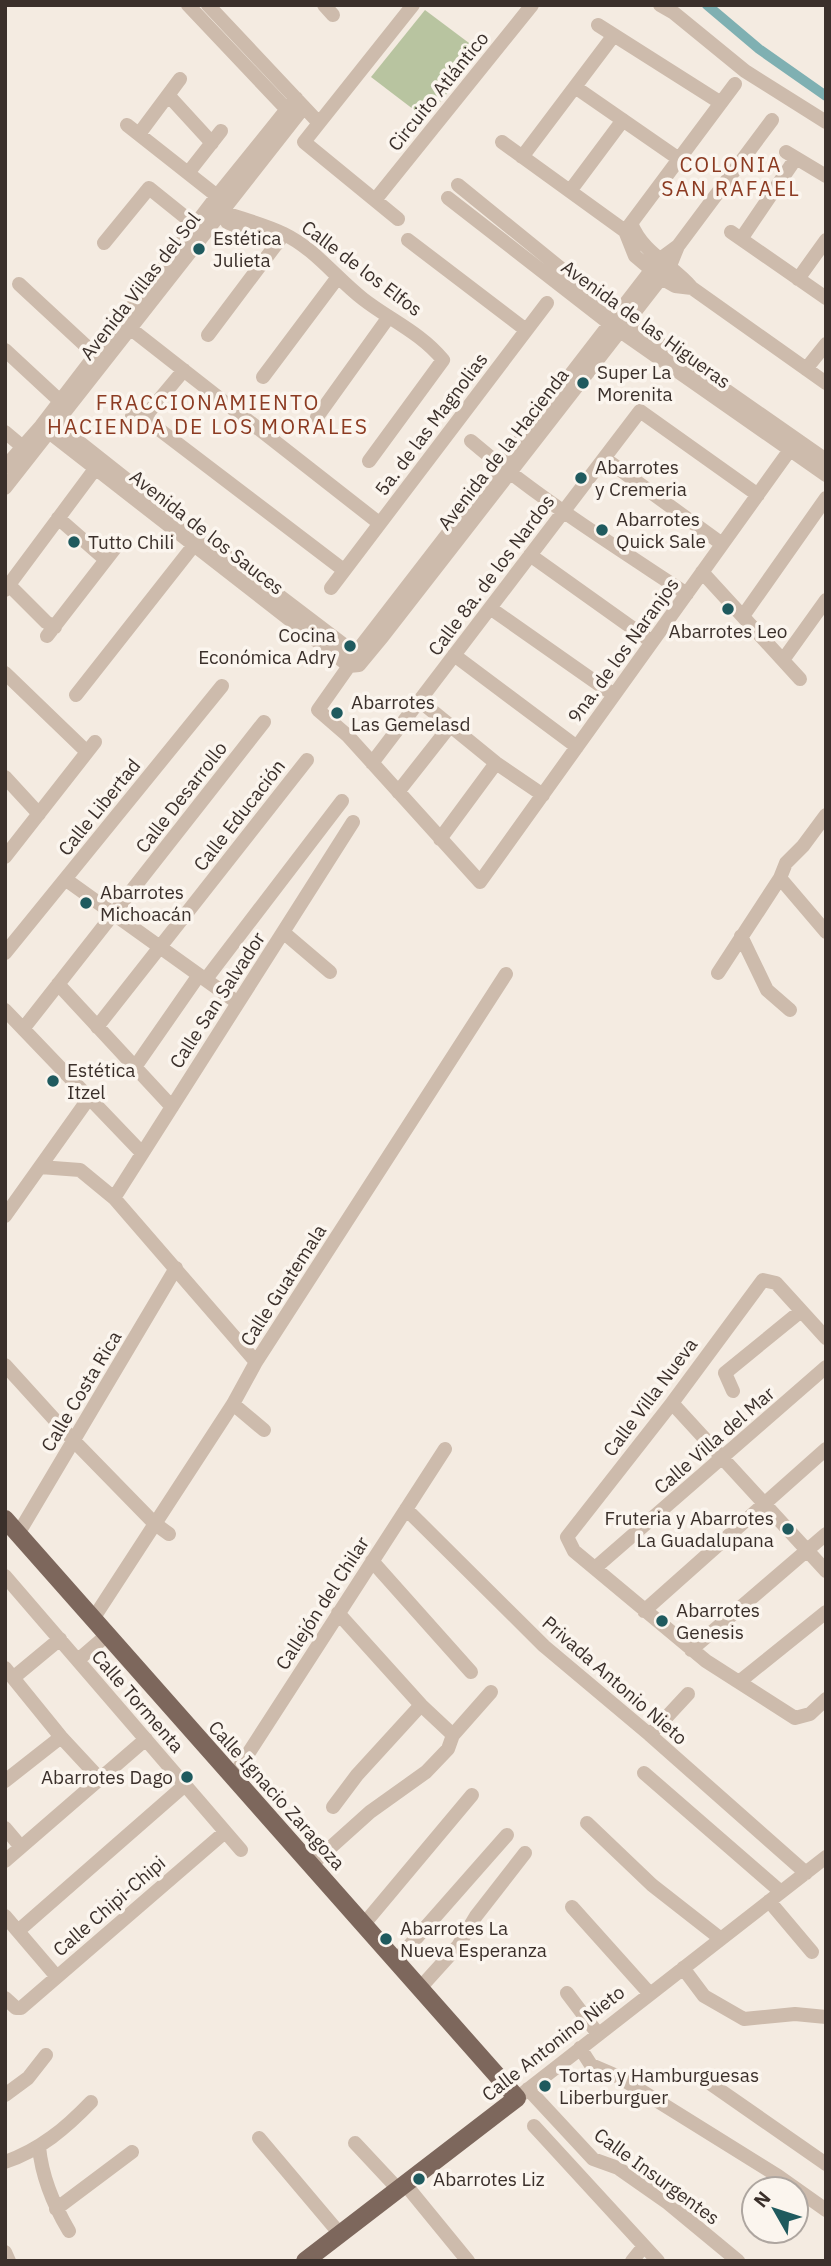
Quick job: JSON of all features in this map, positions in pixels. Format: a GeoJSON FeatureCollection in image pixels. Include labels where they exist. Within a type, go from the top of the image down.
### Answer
{"type":"FeatureCollection","features":[{"type":"Feature","properties":{"kind":"main road","name":"Calle Ignacio Zaragoza"},"geometry":{"type":"LineString","coordinates":[[5,1520],[420,1988],[522,2093]]}},
{"type":"Feature","properties":{"kind":"main road","name":"Calle Antonino Nieto"},"geometry":{"type":"LineString","coordinates":[[305,2261],[522,2093]]}},
{"type":"Feature","properties":{"kind":"street"},"geometry":{"type":"LineString","coordinates":[[188,5],[315,128]]}},
{"type":"Feature","properties":{"kind":"street"},"geometry":{"type":"LineString","coordinates":[[208,5],[296,109]]}},
{"type":"Feature","properties":{"kind":"street"},"geometry":{"type":"LineString","coordinates":[[398,219],[304,142],[413,5]]}},
{"type":"Feature","properties":{"kind":"street","name":"Circuito Atlántico"},"geometry":{"type":"LineString","coordinates":[[375,200],[532,5]]}},
{"type":"Feature","properties":{"kind":"street"},"geometry":{"type":"LineString","coordinates":[[660,5],[674,13],[746,71],[826,122]]}},
{"type":"Feature","properties":{"kind":"street"},"geometry":{"type":"LineString","coordinates":[[598,25],[721,103]]}},
{"type":"Feature","properties":{"kind":"street"},"geometry":{"type":"LineString","coordinates":[[522,157],[614,35]]}},
{"type":"Feature","properties":{"kind":"street"},"geometry":{"type":"LineString","coordinates":[[180,79],[133,130],[188,173],[210,212]]}},
{"type":"Feature","properties":{"kind":"street"},"geometry":{"type":"LineString","coordinates":[[628,227],[735,85]]}},
{"type":"Feature","properties":{"kind":"street"},"geometry":{"type":"LineString","coordinates":[[575,87],[678,159]]}},
{"type":"Feature","properties":{"kind":"street"},"geometry":{"type":"LineString","coordinates":[[168,95],[216,137],[188,173]]}},
{"type":"Feature","properties":{"kind":"street","name":"Avenida Villas del Sol"},"geometry":{"type":"LineString","coordinates":[[5,488],[49,425],[210,212],[296,109]]}},
{"type":"Feature","properties":{"kind":"street"},"geometry":{"type":"LineString","coordinates":[[570,191],[623,120]]}},
{"type":"Feature","properties":{"kind":"street","name":"Avenida de la Hacienda"},"geometry":{"type":"LineString","coordinates":[[372,763],[348,736],[318,710],[350,659],[359,665],[366,657],[505,469],[772,120]]}},
{"type":"Feature","properties":{"kind":"street"},"geometry":{"type":"LineString","coordinates":[[502,142],[570,191],[628,227],[635,256],[660,269],[675,286],[692,288],[826,383]]}},
{"type":"Feature","properties":{"kind":"street"},"geometry":{"type":"LineString","coordinates":[[826,176],[791,155],[736,235],[826,298]]}},
{"type":"Feature","properties":{"kind":"street","name":"Avenida de las Higueras"},"geometry":{"type":"LineString","coordinates":[[458,185],[619,323]]}},
{"type":"Feature","properties":{"kind":"street"},"geometry":{"type":"LineString","coordinates":[[104,243],[149,188],[210,212]]}},
{"type":"Feature","properties":{"kind":"street","name":"Avenida de las Higueras"},"geometry":{"type":"LineString","coordinates":[[448,198],[502,240],[793,445],[826,475]]}},
{"type":"Feature","properties":{"kind":"street","name":"Avenida Villas del Sol"},"geometry":{"type":"LineString","coordinates":[[7,466],[49,425],[60,401],[131,330],[210,212]]}},
{"type":"Feature","properties":{"kind":"street","name":"Calle de los Elfos"},"geometry":{"type":"LineString","coordinates":[[210,212],[307,248],[388,317],[422,338],[443,360],[369,461]]}},
{"type":"Feature","properties":{"kind":"street"},"geometry":{"type":"LineString","coordinates":[[502,240],[511,228]]}},
{"type":"Feature","properties":{"kind":"street"},"geometry":{"type":"LineString","coordinates":[[208,335],[281,239]]}},
{"type":"Feature","properties":{"kind":"street"},"geometry":{"type":"LineString","coordinates":[[408,240],[526,330]]}},
{"type":"Feature","properties":{"kind":"street"},"geometry":{"type":"LineString","coordinates":[[798,279],[826,240]]}},
{"type":"Feature","properties":{"kind":"street"},"geometry":{"type":"LineString","coordinates":[[263,377],[338,277]]}},
{"type":"Feature","properties":{"kind":"street"},"geometry":{"type":"LineString","coordinates":[[19,284],[100,359]]}},
{"type":"Feature","properties":{"kind":"street","name":"5a. de las Magnolias"},"geometry":{"type":"LineString","coordinates":[[331,589],[547,303]]}},
{"type":"Feature","properties":{"kind":"street"},"geometry":{"type":"LineString","coordinates":[[317,416],[388,317]]}},
{"type":"Feature","properties":{"kind":"street"},"geometry":{"type":"LineString","coordinates":[[131,330],[379,523]]}},
{"type":"Feature","properties":{"kind":"street"},"geometry":{"type":"LineString","coordinates":[[806,369],[826,344]]}},
{"type":"Feature","properties":{"kind":"street"},"geometry":{"type":"LineString","coordinates":[[5,350],[60,401]]}},
{"type":"Feature","properties":{"kind":"street"},"geometry":{"type":"LineString","coordinates":[[148,421],[148,413],[184,370]]}},
{"type":"Feature","properties":{"kind":"street","name":"Calle 8a. de los Nardos"},"geometry":{"type":"LineString","coordinates":[[372,763],[640,411],[758,495]]}},
{"type":"Feature","properties":{"kind":"street"},"geometry":{"type":"LineString","coordinates":[[132,416],[148,421],[341,568],[345,568]]}},
{"type":"Feature","properties":{"kind":"street","name":"Avenida de los Sauces"},"geometry":{"type":"LineString","coordinates":[[49,425],[95,469],[197,541]]}},
{"type":"Feature","properties":{"kind":"street","name":"Avenida de los Sauces"},"geometry":{"type":"LineString","coordinates":[[49,425],[350,659]]}},
{"type":"Feature","properties":{"kind":"street"},"geometry":{"type":"LineString","coordinates":[[5,432],[24,449]]}},
{"type":"Feature","properties":{"kind":"street"},"geometry":{"type":"LineString","coordinates":[[471,441],[563,511],[687,594]]}},
{"type":"Feature","properties":{"kind":"street","name":"Avenida de las Higueras"},"geometry":{"type":"LineString","coordinates":[[793,445],[826,460]]}},
{"type":"Feature","properties":{"kind":"street","name":"9na. de los Naranjos"},"geometry":{"type":"LineString","coordinates":[[440,839],[480,882],[793,445]]}},
{"type":"Feature","properties":{"kind":"street"},"geometry":{"type":"LineString","coordinates":[[604,458],[722,544]]}},
{"type":"Feature","properties":{"kind":"street"},"geometry":{"type":"LineString","coordinates":[[95,469],[7,588],[46,622],[51,631],[119,543]]}},
{"type":"Feature","properties":{"kind":"street"},"geometry":{"type":"LineString","coordinates":[[743,616],[826,498]]}},
{"type":"Feature","properties":{"kind":"street"},"geometry":{"type":"LineString","coordinates":[[58,518],[106,559]]}},
{"type":"Feature","properties":{"kind":"street"},"geometry":{"type":"LineString","coordinates":[[76,695],[197,541]]}},
{"type":"Feature","properties":{"kind":"street"},"geometry":{"type":"LineString","coordinates":[[530,555],[652,642]]}},
{"type":"Feature","properties":{"kind":"street"},"geometry":{"type":"LineString","coordinates":[[702,572],[800,679]]}},
{"type":"Feature","properties":{"kind":"street"},"geometry":{"type":"LineString","coordinates":[[783,660],[826,600]]}},
{"type":"Feature","properties":{"kind":"street"},"geometry":{"type":"LineString","coordinates":[[490,608],[614,695]]}},
{"type":"Feature","properties":{"kind":"street"},"geometry":{"type":"LineString","coordinates":[[454,655],[577,747]]}},
{"type":"Feature","properties":{"kind":"street"},"geometry":{"type":"LineString","coordinates":[[5,673],[91,747],[5,858]]}},
{"type":"Feature","properties":{"kind":"street","name":"Calle Libertad"},"geometry":{"type":"LineString","coordinates":[[5,953],[222,686]]}},
{"type":"Feature","properties":{"kind":"street"},"geometry":{"type":"LineString","coordinates":[[420,701],[496,763],[542,795]]}},
{"type":"Feature","properties":{"kind":"street","name":"Calle Desarrollo"},"geometry":{"type":"LineString","coordinates":[[23,1029],[264,722]]}},
{"type":"Feature","properties":{"kind":"street"},"geometry":{"type":"LineString","coordinates":[[398,792],[450,726]]}},
{"type":"Feature","properties":{"kind":"street","name":"Calle Educación"},"geometry":{"type":"LineString","coordinates":[[97,1027],[307,760]]}},
{"type":"Feature","properties":{"kind":"street"},"geometry":{"type":"LineString","coordinates":[[372,763],[440,839],[496,763]]}},
{"type":"Feature","properties":{"kind":"street"},"geometry":{"type":"LineString","coordinates":[[5,777],[39,814]]}},
{"type":"Feature","properties":{"kind":"street"},"geometry":{"type":"LineString","coordinates":[[135,1067],[202,977],[342,801]]}},
{"type":"Feature","properties":{"kind":"street"},"geometry":{"type":"LineString","coordinates":[[718,973],[780,878],[786,863],[803,846],[826,815]]}},
{"type":"Feature","properties":{"kind":"street","name":"Calle San Salvador"},"geometry":{"type":"LineString","coordinates":[[114,1198],[353,822]]}},
{"type":"Feature","properties":{"kind":"street"},"geometry":{"type":"LineString","coordinates":[[780,878],[792,895],[821,915],[826,932]]}},
{"type":"Feature","properties":{"kind":"street"},"geometry":{"type":"LineString","coordinates":[[65,879],[238,1003]]}},
{"type":"Feature","properties":{"kind":"street"},"geometry":{"type":"LineString","coordinates":[[283,932],[330,972]]}},
{"type":"Feature","properties":{"kind":"street"},"geometry":{"type":"LineString","coordinates":[[741,936],[766,990],[790,1010]]}},
{"type":"Feature","properties":{"kind":"street","name":"Calle Guatemala"},"geometry":{"type":"LineString","coordinates":[[75,1657],[101,1627],[153,1523],[233,1404],[256,1362],[506,974]]}},
{"type":"Feature","properties":{"kind":"street"},"geometry":{"type":"LineString","coordinates":[[58,984],[172,1107]]}},
{"type":"Feature","properties":{"kind":"street"},"geometry":{"type":"LineString","coordinates":[[5,1010],[142,1153]]}},
{"type":"Feature","properties":{"kind":"street"},"geometry":{"type":"LineString","coordinates":[[5,1216],[89,1098]]}},
{"type":"Feature","properties":{"kind":"street"},"geometry":{"type":"LineString","coordinates":[[40,1167],[80,1170],[114,1198],[256,1362]]}},
{"type":"Feature","properties":{"kind":"street","name":"Calle Costa Rica"},"geometry":{"type":"LineString","coordinates":[[18,1534],[176,1268]]}},
{"type":"Feature","properties":{"kind":"street","name":"Calle Villa Nueva"},"geometry":{"type":"LineString","coordinates":[[595,1569],[574,1551],[567,1537],[672,1403],[763,1280],[776,1283],[801,1311]]}},
{"type":"Feature","properties":{"kind":"street"},"geometry":{"type":"LineString","coordinates":[[725,1373],[801,1311],[826,1338]]}},
{"type":"Feature","properties":{"kind":"street"},"geometry":{"type":"LineString","coordinates":[[701,1361],[725,1373],[733,1391]]}},
{"type":"Feature","properties":{"kind":"street"},"geometry":{"type":"LineString","coordinates":[[5,1365],[153,1523],[169,1534]]}},
{"type":"Feature","properties":{"kind":"street","name":"Calle Villa del Mar"},"geometry":{"type":"LineString","coordinates":[[595,1569],[826,1367]]}},
{"type":"Feature","properties":{"kind":"street"},"geometry":{"type":"LineString","coordinates":[[672,1403],[826,1571]]}},
{"type":"Feature","properties":{"kind":"street"},"geometry":{"type":"LineString","coordinates":[[233,1404],[264,1430]]}},
{"type":"Feature","properties":{"kind":"street","name":"Callejón del Chilar"},"geometry":{"type":"LineString","coordinates":[[233,1777],[445,1449]]}},
{"type":"Feature","properties":{"kind":"street"},"geometry":{"type":"LineString","coordinates":[[644,1611],[826,1449]]}},
{"type":"Feature","properties":{"kind":"street","name":"Privada Antonio Nieto"},"geometry":{"type":"LineString","coordinates":[[406,1509],[544,1646],[650,1735],[806,1873]]}},
{"type":"Feature","properties":{"kind":"street"},"geometry":{"type":"LineString","coordinates":[[691,1650],[826,1534]]}},
{"type":"Feature","properties":{"kind":"street"},"geometry":{"type":"LineString","coordinates":[[372,1561],[471,1672]]}},
{"type":"Feature","properties":{"kind":"street"},"geometry":{"type":"LineString","coordinates":[[595,1569],[691,1650],[795,1718],[810,1714],[826,1699]]}},
{"type":"Feature","properties":{"kind":"street","name":"Calle Tormenta"},"geometry":{"type":"LineString","coordinates":[[5,1576],[241,1850]]}},
{"type":"Feature","properties":{"kind":"street"},"geometry":{"type":"LineString","coordinates":[[739,1682],[826,1612]]}},
{"type":"Feature","properties":{"kind":"street"},"geometry":{"type":"LineString","coordinates":[[338,1614],[421,1705],[453,1735]]}},
{"type":"Feature","properties":{"kind":"street"},"geometry":{"type":"LineString","coordinates":[[60,1639],[9,1673],[61,1737],[100,1779]]}},
{"type":"Feature","properties":{"kind":"street"},"geometry":{"type":"LineString","coordinates":[[311,1865],[370,1812],[426,1772],[447,1749],[453,1735],[491,1692]]}},
{"type":"Feature","properties":{"kind":"street"},"geometry":{"type":"LineString","coordinates":[[650,1735],[688,1694]]}},
{"type":"Feature","properties":{"kind":"street"},"geometry":{"type":"LineString","coordinates":[[333,1807],[357,1775],[421,1705]]}},
{"type":"Feature","properties":{"kind":"street"},"geometry":{"type":"LineString","coordinates":[[5,1781],[61,1737]]}},
{"type":"Feature","properties":{"kind":"street"},"geometry":{"type":"LineString","coordinates":[[5,1861],[146,1739]]}},
{"type":"Feature","properties":{"kind":"street"},"geometry":{"type":"LineString","coordinates":[[645,1773],[781,1892]]}},
{"type":"Feature","properties":{"kind":"street"},"geometry":{"type":"LineString","coordinates":[[18,1931],[185,1785]]}},
{"type":"Feature","properties":{"kind":"street"},"geometry":{"type":"LineString","coordinates":[[364,1924],[472,1795]]}},
{"type":"Feature","properties":{"kind":"street"},"geometry":{"type":"LineString","coordinates":[[587,1823],[652,1885],[721,1939]]}},
{"type":"Feature","properties":{"kind":"street"},"geometry":{"type":"LineString","coordinates":[[5,1828],[21,1847]]}},
{"type":"Feature","properties":{"kind":"street","name":"Calle Chipi-Chipi"},"geometry":{"type":"LineString","coordinates":[[5,1998],[18,2009],[225,1832]]}},
{"type":"Feature","properties":{"kind":"street"},"geometry":{"type":"LineString","coordinates":[[396,1961],[507,1835]]}},
{"type":"Feature","properties":{"kind":"street"},"geometry":{"type":"LineString","coordinates":[[420,1988],[458,1946],[476,1916],[525,1853]]}},
{"type":"Feature","properties":{"kind":"street","name":"Calle Antonino Nieto"},"geometry":{"type":"LineString","coordinates":[[522,2093],[826,1857]]}},
{"type":"Feature","properties":{"kind":"street"},"geometry":{"type":"LineString","coordinates":[[769,1901],[812,1952]]}},
{"type":"Feature","properties":{"kind":"street"},"geometry":{"type":"LineString","coordinates":[[572,1907],[649,1995]]}},
{"type":"Feature","properties":{"kind":"street"},"geometry":{"type":"LineString","coordinates":[[5,1916],[57,1977]]}},
{"type":"Feature","properties":{"kind":"street"},"geometry":{"type":"LineString","coordinates":[[610,1956],[649,1995]]}},
{"type":"Feature","properties":{"kind":"street"},"geometry":{"type":"LineString","coordinates":[[683,1968],[704,1996],[744,2019],[795,2014],[826,2017]]}},
{"type":"Feature","properties":{"kind":"street"},"geometry":{"type":"LineString","coordinates":[[567,1993],[598,2034]]}},
{"type":"Feature","properties":{"kind":"street"},"geometry":{"type":"LineString","coordinates":[[580,2048],[591,2065],[631,2084],[778,2176],[826,2210]]}},
{"type":"Feature","properties":{"kind":"street"},"geometry":{"type":"LineString","coordinates":[[5,2095],[28,2078],[46,2055]]}},
{"type":"Feature","properties":{"kind":"street"},"geometry":{"type":"LineString","coordinates":[[711,2084],[826,2164]]}},
{"type":"Feature","properties":{"kind":"street","name":"Calle Insurgentes"},"geometry":{"type":"LineString","coordinates":[[522,2093],[593,2159],[618,2168],[659,2196],[738,2261]]}},
{"type":"Feature","properties":{"kind":"street"},"geometry":{"type":"LineString","coordinates":[[5,2162],[39,2147],[91,2102]]}},
{"type":"Feature","properties":{"kind":"street"},"geometry":{"type":"LineString","coordinates":[[534,2126],[658,2261]]}},
{"type":"Feature","properties":{"kind":"street"},"geometry":{"type":"LineString","coordinates":[[259,2138],[340,2234]]}},
{"type":"Feature","properties":{"kind":"street"},"geometry":{"type":"LineString","coordinates":[[355,2143],[402,2186],[468,2261]]}},
{"type":"Feature","properties":{"kind":"street"},"geometry":{"type":"LineString","coordinates":[[39,2147],[41,2165],[69,2231]]}},
{"type":"Feature","properties":{"kind":"street"},"geometry":{"type":"LineString","coordinates":[[57,2208],[132,2152]]}},
{"type":"Feature","properties":{"kind":"street"},"geometry":{"type":"LineString","coordinates":[[582,2177],[593,2159]]}},
{"type":"Feature","properties":{"kind":"street"},"geometry":{"type":"LineString","coordinates":[[632,2261],[644,2246]]}},
{"type":"Feature","properties":{"kind":"street"},"geometry":{"type":"LineString","coordinates":[[5,2252],[9,2261]]}},
{"type":"Feature","properties":{"kind":"green space"},"geometry":{"type":"Polygon","coordinates":[[[425,10],[481,52],[426,119],[371,77],[425,10]]]}},
{"type":"Feature","properties":{"kind":"waterway"},"geometry":{"type":"LineString","coordinates":[[707,5],[759,49],[826,96]]}},
{"type":"Feature","properties":{"kind":"place","name":"Estética Julieta"},"geometry":{"type":"Point","coordinates":[199,249]}},
{"type":"Feature","properties":{"kind":"place","name":"Super La Morenita"},"geometry":{"type":"Point","coordinates":[583,383]}},
{"type":"Feature","properties":{"kind":"place","name":"Abarrotes y Cremeria"},"geometry":{"type":"Point","coordinates":[581,478]}},
{"type":"Feature","properties":{"kind":"place","name":"Abarrotes Quick Sale"},"geometry":{"type":"Point","coordinates":[602,530]}},
{"type":"Feature","properties":{"kind":"place","name":"Tutto Chili"},"geometry":{"type":"Point","coordinates":[74,542]}},
{"type":"Feature","properties":{"kind":"place","name":"Abarrotes Leo"},"geometry":{"type":"Point","coordinates":[728,609]}},
{"type":"Feature","properties":{"kind":"place","name":"Cocina Económica Adry"},"geometry":{"type":"Point","coordinates":[350,646]}},
{"type":"Feature","properties":{"kind":"place","name":"Abarrotes Las Gemelasd"},"geometry":{"type":"Point","coordinates":[337,713]}},
{"type":"Feature","properties":{"kind":"place","name":"Abarrotes Michoacán"},"geometry":{"type":"Point","coordinates":[86,903]}},
{"type":"Feature","properties":{"kind":"place","name":"Estética Itzel"},"geometry":{"type":"Point","coordinates":[53,1081]}},
{"type":"Feature","properties":{"kind":"place","name":"Fruteria y Abarrotes La Guadalupana"},"geometry":{"type":"Point","coordinates":[788,1529]}},
{"type":"Feature","properties":{"kind":"place","name":"Abarrotes Genesis"},"geometry":{"type":"Point","coordinates":[662,1621]}},
{"type":"Feature","properties":{"kind":"place","name":"Abarrotes Dago"},"geometry":{"type":"Point","coordinates":[187,1777]}},
{"type":"Feature","properties":{"kind":"place","name":"Abarrotes La Nueva Esperanza"},"geometry":{"type":"Point","coordinates":[386,1939]}},
{"type":"Feature","properties":{"kind":"place","name":"Tortas y Hamburguesas Liberburguer"},"geometry":{"type":"Point","coordinates":[545,2086]}},
{"type":"Feature","properties":{"kind":"place","name":"Abarrotes Liz"},"geometry":{"type":"Point","coordinates":[419,2179]}},
{"type":"Feature","properties":{"kind":"district","name":"COLONIA SAN RAFAEL"},"geometry":{"type":"Point","coordinates":[731,176]}},
{"type":"Feature","properties":{"kind":"district","name":"FRACCIONAMIENTO HACIENDA DE LOS MORALES"},"geometry":{"type":"Point","coordinates":[208,414]}}]}
